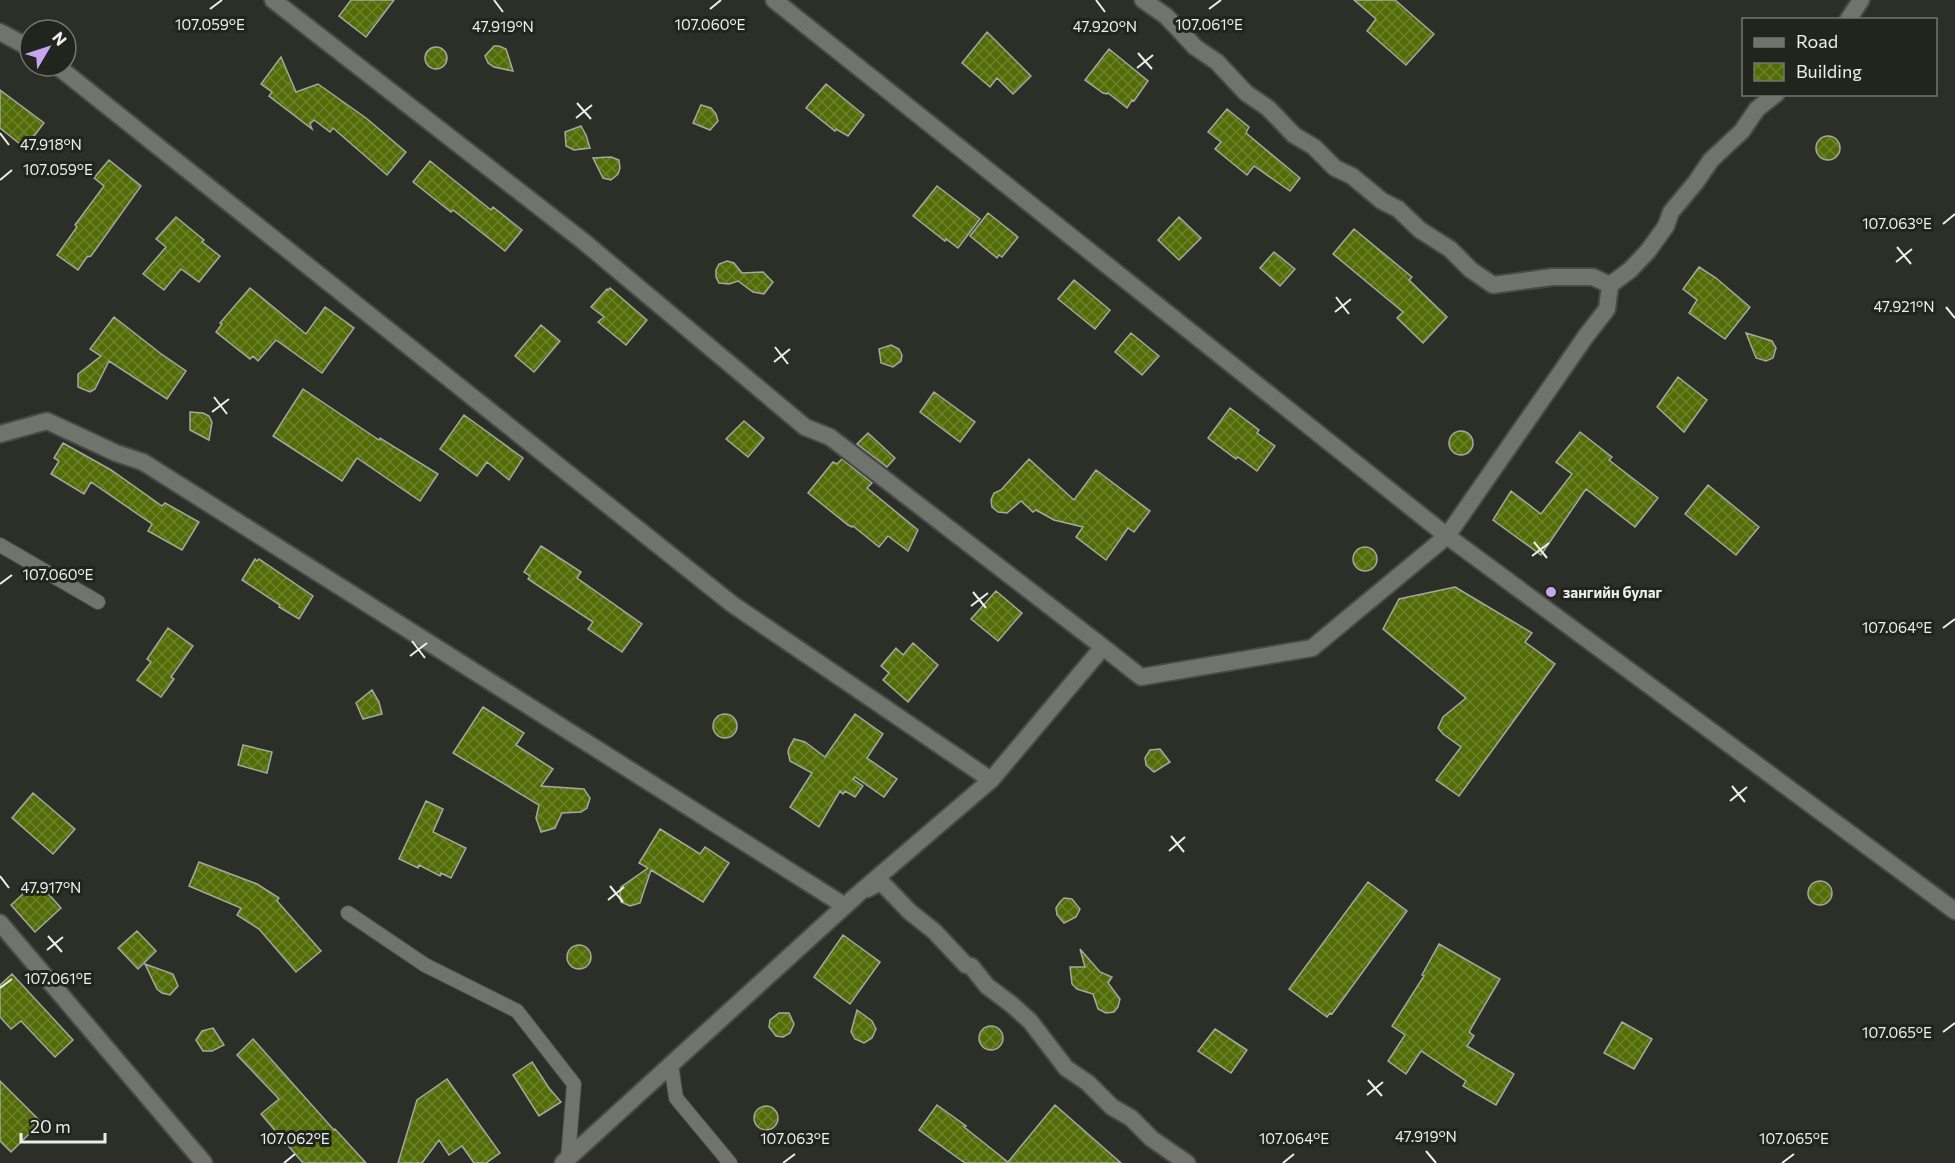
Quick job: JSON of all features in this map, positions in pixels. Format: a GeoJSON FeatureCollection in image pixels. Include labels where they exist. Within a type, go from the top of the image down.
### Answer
{"type":"FeatureCollection","features":[{"type":"Feature","properties":{"kind":"street"},"geometry":{"type":"LineString","coordinates":[[273,0],[583,241],[805,428],[830,437],[1141,677],[1312,648],[1447,536],[1607,309],[1611,285],[1630,270],[1648,251],[1666,226],[1671,212],[1711,160],[1742,131],[1757,109],[1773,96]]}},
{"type":"Feature","properties":{"kind":"street"},"geometry":{"type":"LineString","coordinates":[[774,0],[1447,536],[1955,911]]}},
{"type":"Feature","properties":{"kind":"street"},"geometry":{"type":"LineString","coordinates":[[1143,0],[1166,16],[1195,47],[1217,62],[1246,93],[1268,108],[1294,135],[1314,147],[1335,168],[1352,176],[1382,201],[1398,209],[1420,230],[1450,249],[1472,270],[1493,285],[1552,277],[1593,277],[1611,285]]}},
{"type":"Feature","properties":{"kind":"street"},"geometry":{"type":"LineString","coordinates":[[1849,18],[1861,0]]}},
{"type":"Feature","properties":{"kind":"street"},"geometry":{"type":"LineString","coordinates":[[0,32],[18,42]]}},
{"type":"Feature","properties":{"kind":"street"},"geometry":{"type":"LineString","coordinates":[[72,78],[732,604],[992,780]]}},
{"type":"Feature","properties":{"kind":"street"},"geometry":{"type":"LineString","coordinates":[[0,434],[47,421],[116,453],[143,462],[845,906]]}},
{"type":"Feature","properties":{"kind":"street"},"geometry":{"type":"LineString","coordinates":[[565,1161],[858,894],[992,780],[1103,647]]}},
{"type":"Feature","properties":{"kind":"street"},"geometry":{"type":"LineString","coordinates":[[858,894],[880,882],[910,912],[934,931],[966,965],[972,966],[987,986],[1030,1021],[1066,1068],[1088,1083],[1112,1107],[1131,1119],[1152,1139],[1187,1163]]}},
{"type":"Feature","properties":{"kind":"street"},"geometry":{"type":"LineString","coordinates":[[0,923],[204,1163]]}},
{"type":"Feature","properties":{"kind":"lane"},"geometry":{"type":"LineString","coordinates":[[0,545],[98,602]]}},
{"type":"Feature","properties":{"kind":"lane"},"geometry":{"type":"LineString","coordinates":[[348,913],[425,965],[517,1011],[574,1084],[565,1161]]}},
{"type":"Feature","properties":{"kind":"lane"},"geometry":{"type":"LineString","coordinates":[[671,1064],[676,1098],[730,1163]]}},
{"type":"Feature","properties":{"kind":"building"},"geometry":{"type":"Polygon","coordinates":[[[351,0],[394,0],[366,37],[339,16],[351,0]]]}},
{"type":"Feature","properties":{"kind":"building"},"geometry":{"type":"Polygon","coordinates":[[[1354,0],[1395,0],[1434,34],[1406,65],[1367,31],[1376,19],[1354,0]]]}},
{"type":"Feature","properties":{"kind":"building"},"geometry":{"type":"Polygon","coordinates":[[[987,32],[1031,76],[1013,94],[997,78],[990,87],[962,63],[987,32]]]}},
{"type":"Feature","properties":{"kind":"building"},"geometry":{"type":"Polygon","coordinates":[[[494,46],[506,49],[513,71],[494,67],[488,63],[485,56],[494,46]]]}},
{"type":"Feature","properties":{"kind":"building"},"geometry":{"type":"Polygon","coordinates":[[[436,47],[444,50],[447,58],[444,66],[436,69],[428,66],[425,58],[428,50],[436,47]]]}},
{"type":"Feature","properties":{"kind":"building"},"geometry":{"type":"Polygon","coordinates":[[[1109,49],[1148,81],[1127,108],[1108,93],[1103,93],[1085,80],[1109,49]]]}},
{"type":"Feature","properties":{"kind":"building"},"geometry":{"type":"Polygon","coordinates":[[[281,57],[296,92],[318,84],[366,118],[406,152],[387,175],[333,128],[330,132],[314,120],[310,124],[312,129],[269,96],[272,92],[261,84],[281,57]]]}},
{"type":"Feature","properties":{"kind":"building"},"geometry":{"type":"Polygon","coordinates":[[[826,84],[864,115],[848,136],[836,129],[835,131],[806,108],[826,84]]]}},
{"type":"Feature","properties":{"kind":"building"},"geometry":{"type":"Polygon","coordinates":[[[0,90],[44,123],[25,148],[0,128],[0,90]]]}},
{"type":"Feature","properties":{"kind":"building"},"geometry":{"type":"Polygon","coordinates":[[[701,105],[711,108],[716,114],[718,121],[710,130],[693,123],[701,105]]]}},
{"type":"Feature","properties":{"kind":"building"},"geometry":{"type":"Polygon","coordinates":[[[1227,109],[1249,127],[1246,133],[1300,178],[1290,191],[1254,166],[1247,175],[1215,149],[1221,142],[1208,132],[1227,109]]]}},
{"type":"Feature","properties":{"kind":"building"},"geometry":{"type":"Polygon","coordinates":[[[581,126],[590,148],[574,150],[566,146],[565,132],[581,126]]]}},
{"type":"Feature","properties":{"kind":"building"},"geometry":{"type":"Polygon","coordinates":[[[1828,136],[1837,139],[1840,148],[1837,157],[1828,160],[1819,157],[1816,148],[1819,139],[1828,136]]]}},
{"type":"Feature","properties":{"kind":"building"},"geometry":{"type":"Polygon","coordinates":[[[611,157],[619,160],[620,168],[618,174],[611,180],[603,178],[593,158],[611,157]]]}},
{"type":"Feature","properties":{"kind":"building"},"geometry":{"type":"Polygon","coordinates":[[[109,160],[141,186],[91,256],[87,257],[78,270],[57,255],[77,227],[75,225],[104,186],[94,178],[109,160]]]}},
{"type":"Feature","properties":{"kind":"building"},"geometry":{"type":"Polygon","coordinates":[[[430,161],[491,210],[493,207],[522,230],[505,251],[413,182],[430,161]]]}},
{"type":"Feature","properties":{"kind":"building"},"geometry":{"type":"Polygon","coordinates":[[[937,186],[980,219],[958,248],[946,239],[945,241],[913,216],[937,186]]]}},
{"type":"Feature","properties":{"kind":"building"},"geometry":{"type":"Polygon","coordinates":[[[988,213],[1018,237],[1002,257],[999,255],[997,258],[970,236],[988,213]]]}},
{"type":"Feature","properties":{"kind":"building"},"geometry":{"type":"Polygon","coordinates":[[[176,217],[220,256],[199,282],[181,269],[164,290],[143,274],[166,247],[156,239],[176,217]]]}},
{"type":"Feature","properties":{"kind":"building"},"geometry":{"type":"Polygon","coordinates":[[[1179,217],[1201,238],[1179,260],[1158,240],[1179,217]]]}},
{"type":"Feature","properties":{"kind":"building"},"geometry":{"type":"Polygon","coordinates":[[[1354,229],[1412,277],[1409,280],[1447,317],[1423,343],[1397,318],[1403,312],[1333,254],[1354,229]]]}},
{"type":"Feature","properties":{"kind":"building"},"geometry":{"type":"Polygon","coordinates":[[[1274,252],[1295,269],[1280,286],[1260,268],[1274,252]]]}},
{"type":"Feature","properties":{"kind":"building"},"geometry":{"type":"Polygon","coordinates":[[[727,261],[734,263],[742,273],[763,272],[773,282],[764,294],[753,292],[738,281],[729,284],[719,283],[716,270],[719,264],[727,261]]]}},
{"type":"Feature","properties":{"kind":"building"},"geometry":{"type":"Polygon","coordinates":[[[1699,267],[1716,278],[1750,307],[1725,339],[1689,313],[1697,300],[1683,289],[1699,267]]]}},
{"type":"Feature","properties":{"kind":"building"},"geometry":{"type":"Polygon","coordinates":[[[1074,280],[1110,310],[1095,329],[1058,299],[1074,280]]]}},
{"type":"Feature","properties":{"kind":"building"},"geometry":{"type":"Polygon","coordinates":[[[250,288],[306,334],[325,307],[354,328],[322,373],[276,340],[258,361],[253,356],[250,359],[216,332],[222,324],[220,323],[250,288]]]}},
{"type":"Feature","properties":{"kind":"building"},"geometry":{"type":"Polygon","coordinates":[[[610,288],[647,320],[626,345],[598,322],[604,317],[591,307],[610,288]]]}},
{"type":"Feature","properties":{"kind":"building"},"geometry":{"type":"Polygon","coordinates":[[[114,317],[186,371],[167,399],[109,361],[95,389],[90,392],[78,387],[78,374],[101,356],[90,349],[114,317]]]}},
{"type":"Feature","properties":{"kind":"building"},"geometry":{"type":"Polygon","coordinates":[[[541,325],[560,341],[534,372],[515,356],[541,325]]]}},
{"type":"Feature","properties":{"kind":"building"},"geometry":{"type":"Polygon","coordinates":[[[1131,333],[1159,356],[1142,375],[1115,352],[1131,333]]]}},
{"type":"Feature","properties":{"kind":"building"},"geometry":{"type":"Polygon","coordinates":[[[1746,333],[1772,341],[1776,348],[1773,358],[1766,361],[1756,358],[1746,333]]]}},
{"type":"Feature","properties":{"kind":"building"},"geometry":{"type":"Polygon","coordinates":[[[891,345],[899,349],[902,355],[901,361],[893,367],[881,363],[879,349],[891,345]]]}},
{"type":"Feature","properties":{"kind":"building"},"geometry":{"type":"Polygon","coordinates":[[[1678,377],[1707,400],[1684,432],[1657,407],[1678,377]]]}},
{"type":"Feature","properties":{"kind":"building"},"geometry":{"type":"Polygon","coordinates":[[[303,389],[379,440],[380,438],[438,474],[420,501],[357,458],[342,481],[273,436],[303,389]]]}},
{"type":"Feature","properties":{"kind":"building"},"geometry":{"type":"Polygon","coordinates":[[[934,392],[975,422],[960,442],[920,412],[934,392]]]}},
{"type":"Feature","properties":{"kind":"building"},"geometry":{"type":"Polygon","coordinates":[[[1230,408],[1259,430],[1257,433],[1275,446],[1257,471],[1208,438],[1230,408]]]}},
{"type":"Feature","properties":{"kind":"building"},"geometry":{"type":"Polygon","coordinates":[[[190,412],[209,416],[212,422],[209,440],[190,430],[190,412]]]}},
{"type":"Feature","properties":{"kind":"building"},"geometry":{"type":"Polygon","coordinates":[[[464,415],[523,458],[509,480],[487,462],[477,476],[440,449],[464,415]]]}},
{"type":"Feature","properties":{"kind":"building"},"geometry":{"type":"Polygon","coordinates":[[[744,421],[764,438],[748,457],[726,439],[744,421]]]}},
{"type":"Feature","properties":{"kind":"building"},"geometry":{"type":"Polygon","coordinates":[[[1461,431],[1466,432],[1472,438],[1472,448],[1466,454],[1461,455],[1456,454],[1450,448],[1449,443],[1450,438],[1456,432],[1461,431]]]}},
{"type":"Feature","properties":{"kind":"building"},"geometry":{"type":"Polygon","coordinates":[[[1580,432],[1612,457],[1609,460],[1658,498],[1635,527],[1586,489],[1541,555],[1493,520],[1511,491],[1541,514],[1572,474],[1556,462],[1580,432]]]}},
{"type":"Feature","properties":{"kind":"building"},"geometry":{"type":"Polygon","coordinates":[[[868,433],[895,458],[887,467],[857,444],[868,433]]]}},
{"type":"Feature","properties":{"kind":"building"},"geometry":{"type":"Polygon","coordinates":[[[63,443],[111,470],[162,506],[165,503],[199,522],[182,550],[148,531],[152,524],[91,482],[84,494],[51,474],[59,461],[54,458],[63,443]]]}},
{"type":"Feature","properties":{"kind":"building"},"geometry":{"type":"Polygon","coordinates":[[[842,459],[872,483],[867,488],[918,530],[908,551],[888,536],[879,547],[808,493],[833,462],[837,464],[842,459]]]}},
{"type":"Feature","properties":{"kind":"building"},"geometry":{"type":"Polygon","coordinates":[[[1029,459],[1074,500],[1096,470],[1150,511],[1134,532],[1128,528],[1106,560],[1076,537],[1083,527],[1054,520],[1036,510],[1033,512],[1021,501],[1007,513],[998,512],[992,507],[991,500],[994,493],[1001,490],[1029,459]]]}},
{"type":"Feature","properties":{"kind":"building"},"geometry":{"type":"Polygon","coordinates":[[[1708,485],[1759,527],[1736,555],[1685,514],[1708,485]]]}},
{"type":"Feature","properties":{"kind":"building"},"geometry":{"type":"Polygon","coordinates":[[[541,546],[581,572],[577,578],[642,624],[622,652],[588,629],[593,622],[528,579],[530,576],[524,572],[541,546]]]}},
{"type":"Feature","properties":{"kind":"building"},"geometry":{"type":"Polygon","coordinates":[[[1365,547],[1370,548],[1376,554],[1376,564],[1370,570],[1365,571],[1360,570],[1354,564],[1353,559],[1354,554],[1360,548],[1365,547]]]}},
{"type":"Feature","properties":{"kind":"building"},"geometry":{"type":"Polygon","coordinates":[[[255,559],[257,561],[259,559],[313,596],[299,619],[242,580],[255,559]]]}},
{"type":"Feature","properties":{"kind":"building"},"geometry":{"type":"Polygon","coordinates":[[[1455,587],[1532,633],[1525,642],[1555,664],[1459,796],[1436,780],[1461,747],[1438,728],[1443,717],[1466,698],[1383,629],[1399,599],[1455,587]]]}},
{"type":"Feature","properties":{"kind":"building"},"geometry":{"type":"Polygon","coordinates":[[[996,591],[1022,613],[998,641],[971,619],[996,591]]]}},
{"type":"Feature","properties":{"kind":"building"},"geometry":{"type":"Polygon","coordinates":[[[168,628],[193,646],[171,677],[174,679],[161,697],[137,680],[151,662],[147,659],[168,628]]]}},
{"type":"Feature","properties":{"kind":"building"},"geometry":{"type":"Polygon","coordinates":[[[913,643],[938,665],[908,702],[883,680],[889,673],[881,666],[896,648],[903,655],[913,643]]]}},
{"type":"Feature","properties":{"kind":"building"},"geometry":{"type":"Polygon","coordinates":[[[372,690],[379,702],[382,714],[363,719],[356,703],[372,690]]]}},
{"type":"Feature","properties":{"kind":"building"},"geometry":{"type":"Polygon","coordinates":[[[483,707],[524,733],[516,745],[553,769],[541,786],[584,789],[590,798],[587,808],[581,812],[562,813],[555,828],[541,832],[536,818],[539,805],[453,753],[483,707]]]}},
{"type":"Feature","properties":{"kind":"building"},"geometry":{"type":"Polygon","coordinates":[[[725,714],[730,715],[736,721],[736,731],[730,737],[725,738],[720,737],[714,731],[713,726],[714,721],[720,715],[725,714]]]}},
{"type":"Feature","properties":{"kind":"building"},"geometry":{"type":"Polygon","coordinates":[[[855,714],[883,734],[867,758],[897,779],[884,797],[855,777],[853,779],[863,786],[855,797],[845,791],[843,794],[840,791],[819,827],[790,807],[812,773],[790,761],[789,748],[794,739],[805,742],[825,757],[855,714]]]}},
{"type":"Feature","properties":{"kind":"building"},"geometry":{"type":"Polygon","coordinates":[[[243,745],[272,752],[267,773],[238,765],[243,745]]]}},
{"type":"Feature","properties":{"kind":"building"},"geometry":{"type":"Polygon","coordinates":[[[1160,749],[1170,762],[1154,772],[1146,765],[1145,758],[1150,750],[1160,749]]]}},
{"type":"Feature","properties":{"kind":"building"},"geometry":{"type":"Polygon","coordinates":[[[33,793],[75,829],[53,854],[12,818],[33,793]]]}},
{"type":"Feature","properties":{"kind":"building"},"geometry":{"type":"Polygon","coordinates":[[[426,801],[443,809],[433,832],[466,848],[451,878],[441,873],[440,876],[419,865],[418,868],[399,859],[426,801]]]}},
{"type":"Feature","properties":{"kind":"building"},"geometry":{"type":"Polygon","coordinates":[[[660,829],[700,854],[705,847],[729,863],[703,902],[651,870],[640,903],[630,906],[621,902],[621,887],[648,868],[639,863],[660,829]]]}},
{"type":"Feature","properties":{"kind":"building"},"geometry":{"type":"Polygon","coordinates":[[[199,862],[257,884],[279,898],[277,901],[321,951],[296,972],[259,929],[237,915],[241,908],[189,886],[199,862]]]}},
{"type":"Feature","properties":{"kind":"building"},"geometry":{"type":"Polygon","coordinates":[[[37,881],[61,908],[35,932],[11,905],[37,881]]]}},
{"type":"Feature","properties":{"kind":"building"},"geometry":{"type":"Polygon","coordinates":[[[1820,881],[1825,882],[1831,888],[1831,898],[1825,904],[1820,905],[1815,904],[1809,898],[1808,893],[1809,888],[1815,882],[1820,881]]]}},
{"type":"Feature","properties":{"kind":"building"},"geometry":{"type":"Polygon","coordinates":[[[1368,882],[1407,911],[1332,1014],[1330,1013],[1327,1017],[1289,989],[1368,882]]]}},
{"type":"Feature","properties":{"kind":"building"},"geometry":{"type":"Polygon","coordinates":[[[1064,898],[1072,899],[1080,909],[1076,917],[1064,923],[1057,915],[1056,908],[1064,898]]]}},
{"type":"Feature","properties":{"kind":"building"},"geometry":{"type":"Polygon","coordinates":[[[137,931],[156,951],[138,969],[118,948],[137,931]]]}},
{"type":"Feature","properties":{"kind":"building"},"geometry":{"type":"Polygon","coordinates":[[[843,935],[880,962],[850,1004],[814,977],[843,935]]]}},
{"type":"Feature","properties":{"kind":"building"},"geometry":{"type":"Polygon","coordinates":[[[1439,944],[1500,979],[1469,1032],[1474,1036],[1467,1046],[1514,1074],[1496,1105],[1463,1086],[1466,1081],[1421,1051],[1406,1074],[1388,1061],[1405,1035],[1392,1026],[1424,976],[1422,975],[1439,944]]]}},
{"type":"Feature","properties":{"kind":"building"},"geometry":{"type":"Polygon","coordinates":[[[579,945],[584,946],[590,952],[590,962],[584,968],[579,969],[574,968],[568,962],[567,957],[568,952],[574,946],[579,945]]]}},
{"type":"Feature","properties":{"kind":"building"},"geometry":{"type":"Polygon","coordinates":[[[1080,949],[1100,972],[1112,977],[1108,983],[1120,999],[1114,1012],[1106,1013],[1098,1009],[1093,994],[1077,989],[1072,984],[1070,967],[1085,967],[1080,949]]]}},
{"type":"Feature","properties":{"kind":"building"},"geometry":{"type":"Polygon","coordinates":[[[145,964],[173,974],[178,986],[170,995],[157,989],[145,964]]]}},
{"type":"Feature","properties":{"kind":"building"},"geometry":{"type":"Polygon","coordinates":[[[12,974],[73,1040],[55,1057],[21,1021],[11,1029],[0,1017],[0,985],[12,974]]]}},
{"type":"Feature","properties":{"kind":"building"},"geometry":{"type":"Polygon","coordinates":[[[857,1010],[872,1021],[876,1029],[872,1038],[864,1043],[855,1039],[851,1032],[857,1010]]]}},
{"type":"Feature","properties":{"kind":"building"},"geometry":{"type":"Polygon","coordinates":[[[779,1013],[789,1013],[794,1024],[790,1033],[783,1037],[776,1036],[769,1027],[770,1020],[779,1013]]]}},
{"type":"Feature","properties":{"kind":"building"},"geometry":{"type":"Polygon","coordinates":[[[1622,1022],[1652,1039],[1634,1069],[1604,1053],[1622,1022]]]}},
{"type":"Feature","properties":{"kind":"building"},"geometry":{"type":"Polygon","coordinates":[[[991,1026],[996,1027],[1002,1033],[1002,1043],[996,1049],[991,1050],[986,1049],[980,1043],[979,1038],[980,1033],[986,1027],[991,1026]]]}},
{"type":"Feature","properties":{"kind":"building"},"geometry":{"type":"Polygon","coordinates":[[[213,1028],[224,1045],[212,1051],[203,1051],[196,1040],[202,1031],[213,1028]]]}},
{"type":"Feature","properties":{"kind":"building"},"geometry":{"type":"Polygon","coordinates":[[[1215,1029],[1247,1050],[1231,1073],[1198,1051],[1215,1029]]]}},
{"type":"Feature","properties":{"kind":"building"},"geometry":{"type":"Polygon","coordinates":[[[253,1039],[366,1163],[303,1163],[261,1114],[279,1099],[237,1055],[253,1039]]]}},
{"type":"Feature","properties":{"kind":"building"},"geometry":{"type":"Polygon","coordinates":[[[532,1062],[561,1102],[539,1116],[513,1075],[532,1062]]]}},
{"type":"Feature","properties":{"kind":"building"},"geometry":{"type":"Polygon","coordinates":[[[447,1079],[500,1153],[486,1163],[474,1163],[462,1146],[449,1155],[439,1140],[422,1163],[398,1163],[417,1100],[447,1079]]]}},
{"type":"Feature","properties":{"kind":"building"},"geometry":{"type":"Polygon","coordinates":[[[0,1081],[41,1122],[11,1152],[0,1141],[0,1081]]]}},
{"type":"Feature","properties":{"kind":"building"},"geometry":{"type":"Polygon","coordinates":[[[937,1105],[1008,1162],[1055,1105],[1121,1163],[965,1163],[919,1130],[937,1105]]]}},
{"type":"Feature","properties":{"kind":"building"},"geometry":{"type":"Polygon","coordinates":[[[766,1106],[771,1107],[777,1113],[777,1123],[771,1129],[766,1130],[761,1129],[755,1123],[754,1118],[755,1113],[761,1107],[766,1106]]]}},
{"type":"Feature","properties":{"kind":"place","name":"зангийн булаг"},"geometry":{"type":"Point","coordinates":[1551,592]}}]}
